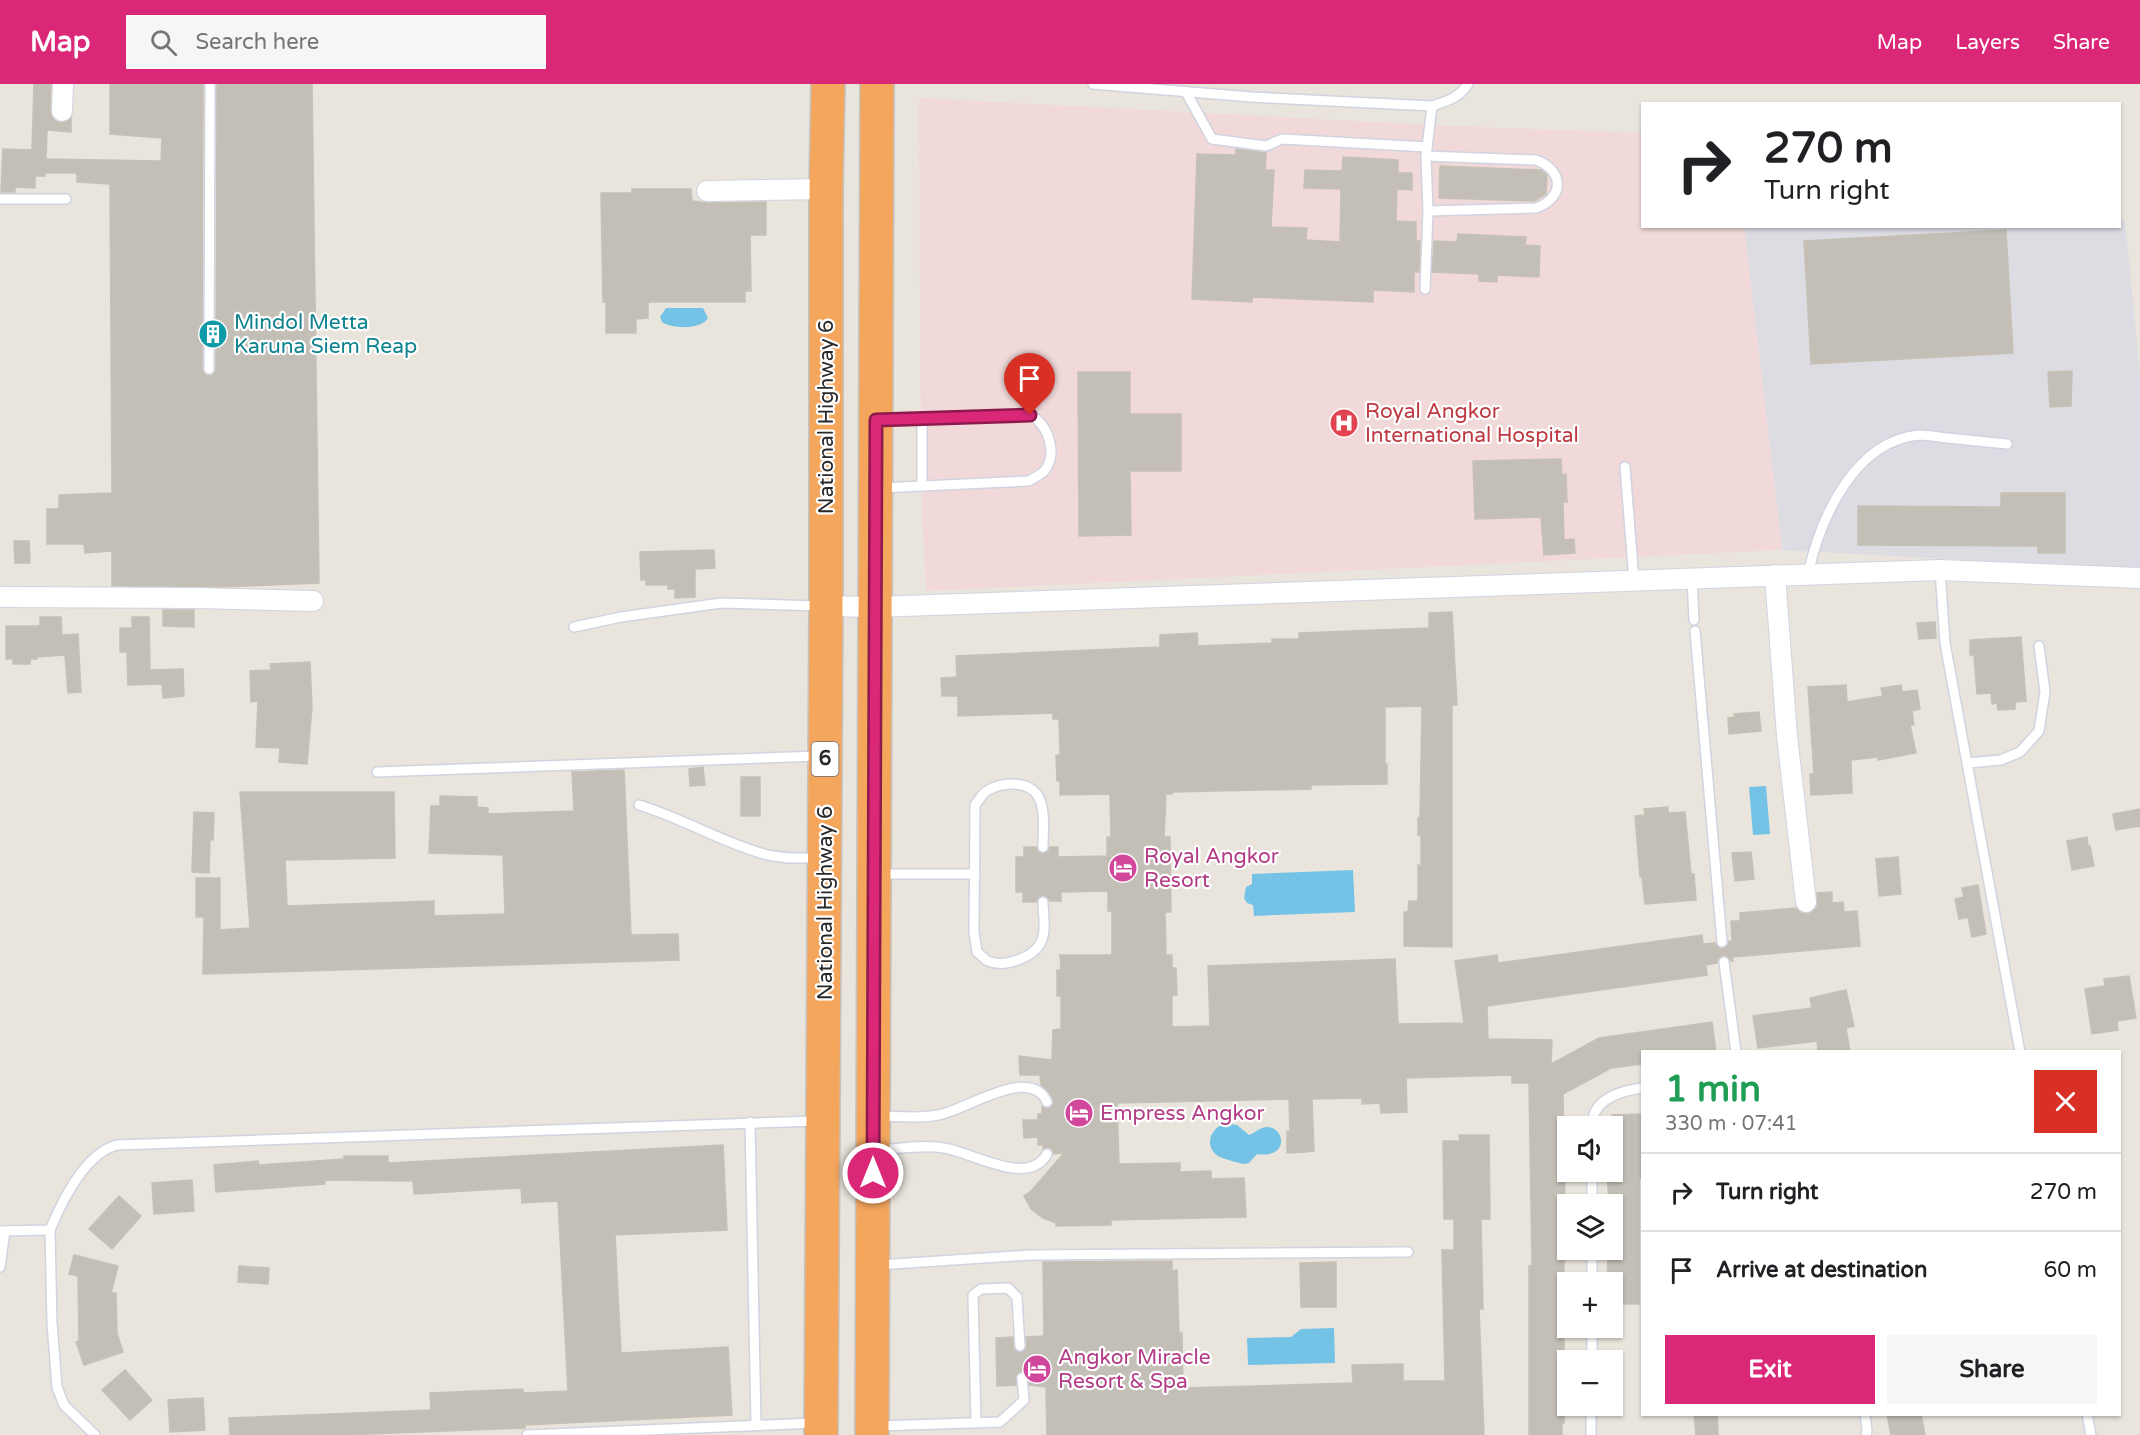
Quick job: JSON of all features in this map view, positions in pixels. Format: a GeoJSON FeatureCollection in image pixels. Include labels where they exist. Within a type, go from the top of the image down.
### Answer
{"type":"FeatureCollection","features":[{"type":"Feature","properties":{"kind":"highway","name":"National Highway 6"},"geometry":{"type":"LineString","coordinates":[[821,1429],[828,84]]}},
{"type":"Feature","properties":{"kind":"highway"},"geometry":{"type":"LineString","coordinates":[[872,1431],[877,84]]}},
{"type":"Feature","properties":{"kind":"street"},"geometry":{"type":"LineString","coordinates":[[62,111],[63,84]]}},
{"type":"Feature","properties":{"kind":"street"},"geometry":{"type":"LineString","coordinates":[[707,191],[826,189]]}},
{"type":"Feature","properties":{"kind":"street"},"geometry":{"type":"LineString","coordinates":[[826,606],[875,607],[1940,570],[2140,578]]}},
{"type":"Feature","properties":{"kind":"street"},"geometry":{"type":"LineString","coordinates":[[1775,575],[1787,736],[1806,902]]}},
{"type":"Feature","properties":{"kind":"street"},"geometry":{"type":"LineString","coordinates":[[0,597],[313,601]]}},
{"type":"Feature","properties":{"kind":"lane"},"geometry":{"type":"LineString","coordinates":[[208,369],[210,84]]}},
{"type":"Feature","properties":{"kind":"lane"},"geometry":{"type":"LineString","coordinates":[[1093,84],[1251,97],[1432,106],[1455,98],[1468,84]]}},
{"type":"Feature","properties":{"kind":"lane"},"geometry":{"type":"LineString","coordinates":[[1185,92],[1212,139],[1266,146],[1282,140],[1536,160],[1552,169],[1557,184],[1553,199],[1536,208],[1428,211]]}},
{"type":"Feature","properties":{"kind":"lane"},"geometry":{"type":"LineString","coordinates":[[1425,289],[1428,211],[1426,152],[1432,106]]}},
{"type":"Feature","properties":{"kind":"lane"},"geometry":{"type":"LineString","coordinates":[[0,199],[66,199]]}},
{"type":"Feature","properties":{"kind":"lane"},"geometry":{"type":"LineString","coordinates":[[875,489],[1029,480],[1041,474],[1047,468],[1050,460],[1050,446],[1043,427],[1037,419],[1030,415],[876,420]]}},
{"type":"Feature","properties":{"kind":"lane"},"geometry":{"type":"LineString","coordinates":[[922,418],[922,486]]}},
{"type":"Feature","properties":{"kind":"lane"},"geometry":{"type":"LineString","coordinates":[[1808,574],[1814,546],[1838,494],[1852,474],[1871,455],[1894,441],[1920,435],[2007,444]]}},
{"type":"Feature","properties":{"kind":"lane"},"geometry":{"type":"LineString","coordinates":[[1625,467],[1634,581]]}},
{"type":"Feature","properties":{"kind":"lane"},"geometry":{"type":"LineString","coordinates":[[1940,570],[1945,643],[2020,1050]]}},
{"type":"Feature","properties":{"kind":"lane"},"geometry":{"type":"LineString","coordinates":[[1692,579],[1694,620]]}},
{"type":"Feature","properties":{"kind":"lane"},"geometry":{"type":"LineString","coordinates":[[574,627],[621,617],[722,603],[826,606]]}},
{"type":"Feature","properties":{"kind":"lane"},"geometry":{"type":"LineString","coordinates":[[1695,631],[1722,942]]}},
{"type":"Feature","properties":{"kind":"lane"},"geometry":{"type":"LineString","coordinates":[[1967,763],[2001,759],[2020,752],[2039,731],[2045,692],[2039,646]]}},
{"type":"Feature","properties":{"kind":"lane"},"geometry":{"type":"LineString","coordinates":[[377,772],[825,756]]}},
{"type":"Feature","properties":{"kind":"lane"},"geometry":{"type":"LineString","coordinates":[[1043,847],[1042,809],[1037,794],[1021,784],[1005,784],[985,791],[975,805],[974,932],[977,952],[988,961],[1006,963],[1030,955],[1040,944],[1043,933],[1043,902]]}},
{"type":"Feature","properties":{"kind":"lane"},"geometry":{"type":"LineString","coordinates":[[639,806],[665,813],[696,830],[766,855],[825,858]]}},
{"type":"Feature","properties":{"kind":"lane"},"geometry":{"type":"LineString","coordinates":[[874,874],[975,874]]}},
{"type":"Feature","properties":{"kind":"lane"},"geometry":{"type":"LineString","coordinates":[[1724,962],[1736,1050]]}},
{"type":"Feature","properties":{"kind":"lane"},"geometry":{"type":"LineString","coordinates":[[873,1116],[938,1116],[975,1103],[1009,1087],[1032,1088],[1044,1096],[1047,1102]]}},
{"type":"Feature","properties":{"kind":"lane"},"geometry":{"type":"LineString","coordinates":[[1594,1116],[1596,1108],[1606,1098],[1641,1088]]}},
{"type":"Feature","properties":{"kind":"lane"},"geometry":{"type":"LineString","coordinates":[[95,1435],[59,1398],[52,1323],[50,1230],[62,1202],[98,1154],[107,1148],[116,1145],[824,1121]]}},
{"type":"Feature","properties":{"kind":"lane"},"geometry":{"type":"LineString","coordinates":[[750,1122],[756,1425]]}},
{"type":"Feature","properties":{"kind":"lane"},"geometry":{"type":"LineString","coordinates":[[873,1150],[941,1147],[966,1153],[1004,1168],[1028,1168],[1044,1160],[1047,1154]]}},
{"type":"Feature","properties":{"kind":"lane"},"geometry":{"type":"LineString","coordinates":[[0,1267],[2,1231],[50,1230]]}},
{"type":"Feature","properties":{"kind":"lane"},"geometry":{"type":"LineString","coordinates":[[872,1265],[1031,1255],[1408,1252]]}},
{"type":"Feature","properties":{"kind":"lane"},"geometry":{"type":"LineString","coordinates":[[976,1423],[973,1295],[981,1289],[1008,1288],[1017,1297],[1020,1346]]}},
{"type":"Feature","properties":{"kind":"lane"},"geometry":{"type":"LineString","coordinates":[[872,1431],[1000,1422],[1024,1400],[1022,1378]]}},
{"type":"Feature","properties":{"kind":"lane"},"geometry":{"type":"LineString","coordinates":[[1591,1435],[1592,1416]]}},
{"type":"Feature","properties":{"kind":"lane"},"geometry":{"type":"LineString","coordinates":[[1865,1416],[1866,1435]]}},
{"type":"Feature","properties":{"kind":"lane"},"geometry":{"type":"LineString","coordinates":[[2087,1416],[2091,1435]]}},
{"type":"Feature","properties":{"kind":"lane"},"geometry":{"type":"LineString","coordinates":[[526,1435],[756,1425],[821,1429]]}},
{"type":"Feature","properties":{"kind":"shaded area","name":"Royal Angkor International Hospital"},"geometry":{"type":"Polygon","coordinates":[[[919,98],[1452,126],[1641,133],[1641,228],[1744,228],[1782,550],[926,591],[922,510],[919,98]]]}},
{"type":"Feature","properties":{"kind":"shaded area"},"geometry":{"type":"Polygon","coordinates":[[[2121,220],[2125,220],[2140,374],[2140,568],[1782,550],[1744,228],[2121,228],[2121,220]]]}},
{"type":"Feature","properties":{"kind":"water"},"geometry":{"type":"Polygon","coordinates":[[[666,308],[703,308],[708,318],[699,325],[672,326],[662,322],[660,317],[666,308]]]}},
{"type":"Feature","properties":{"kind":"water"},"geometry":{"type":"Polygon","coordinates":[[[1766,786],[1770,834],[1753,835],[1749,787],[1766,786]]]}},
{"type":"Feature","properties":{"kind":"water"},"geometry":{"type":"Polygon","coordinates":[[[1353,870],[1355,912],[1254,916],[1253,905],[1247,903],[1244,898],[1246,887],[1252,884],[1252,874],[1353,870]]]}},
{"type":"Feature","properties":{"kind":"water"},"geometry":{"type":"Polygon","coordinates":[[[1225,1123],[1237,1125],[1249,1135],[1264,1127],[1273,1128],[1280,1137],[1279,1148],[1268,1154],[1257,1154],[1245,1164],[1220,1157],[1213,1152],[1210,1142],[1216,1129],[1225,1123]]]}},
{"type":"Feature","properties":{"kind":"water"},"geometry":{"type":"Polygon","coordinates":[[[1334,1328],[1335,1363],[1248,1365],[1247,1338],[1291,1337],[1301,1329],[1334,1328]]]}},
{"type":"Feature","properties":{"kind":"building","name":"Mindol Metta Karuna Siem Reap"},"geometry":{"type":"Polygon","coordinates":[[[34,84],[51,84],[50,111],[55,121],[62,123],[71,118],[71,132],[47,130],[46,159],[161,161],[162,138],[110,134],[110,84],[203,84],[202,369],[208,376],[213,375],[216,369],[217,84],[312,84],[319,583],[220,587],[112,586],[112,551],[85,553],[84,544],[47,544],[47,509],[59,509],[59,495],[112,493],[110,184],[77,182],[77,173],[45,173],[45,176],[35,176],[35,188],[15,187],[15,192],[1,192],[3,149],[32,150],[34,84]]]}},
{"type":"Feature","properties":{"kind":"building"},"geometry":{"type":"Polygon","coordinates":[[[1236,149],[1266,153],[1265,170],[1274,170],[1271,227],[1307,228],[1306,240],[1340,242],[1341,189],[1304,188],[1305,170],[1342,171],[1343,157],[1398,160],[1398,173],[1412,173],[1412,190],[1397,189],[1396,221],[1416,222],[1416,241],[1420,241],[1419,272],[1414,272],[1414,292],[1373,290],[1373,302],[1252,297],[1252,302],[1192,299],[1197,154],[1236,155],[1236,149]]]}},
{"type":"Feature","properties":{"kind":"building"},"geometry":{"type":"Polygon","coordinates":[[[1440,166],[1541,170],[1547,175],[1546,194],[1534,201],[1439,198],[1440,166]]]}},
{"type":"Feature","properties":{"kind":"building"},"geometry":{"type":"Polygon","coordinates":[[[632,189],[691,189],[692,201],[707,203],[766,202],[766,235],[750,235],[751,291],[745,291],[745,302],[648,302],[648,318],[636,319],[636,333],[606,333],[606,302],[603,302],[601,193],[632,193],[632,189]]]}},
{"type":"Feature","properties":{"kind":"building"},"geometry":{"type":"Polygon","coordinates":[[[2006,230],[2013,353],[1811,364],[1804,241],[2006,230]]]}},
{"type":"Feature","properties":{"kind":"building"},"geometry":{"type":"Polygon","coordinates":[[[1458,234],[1526,237],[1525,245],[1540,246],[1539,277],[1497,275],[1497,282],[1479,281],[1479,274],[1432,272],[1434,241],[1457,242],[1458,234]]]}},
{"type":"Feature","properties":{"kind":"building"},"geometry":{"type":"Polygon","coordinates":[[[2072,371],[2071,406],[2050,407],[2048,372],[2072,371]]]}},
{"type":"Feature","properties":{"kind":"building"},"geometry":{"type":"Polygon","coordinates":[[[1078,372],[1130,372],[1130,414],[1181,414],[1181,471],[1130,471],[1131,535],[1079,536],[1078,372]]]}},
{"type":"Feature","properties":{"kind":"building"},"geometry":{"type":"Polygon","coordinates":[[[1561,459],[1562,475],[1566,474],[1567,502],[1563,502],[1564,540],[1574,539],[1575,553],[1544,555],[1541,517],[1475,519],[1473,461],[1561,459]]]}},
{"type":"Feature","properties":{"kind":"building"},"geometry":{"type":"Polygon","coordinates":[[[2001,493],[2065,493],[2065,553],[2038,553],[2038,546],[1858,545],[1858,506],[2001,507],[2001,493]]]}},
{"type":"Feature","properties":{"kind":"building"},"geometry":{"type":"Polygon","coordinates":[[[14,541],[29,541],[30,563],[15,563],[14,541]]]}},
{"type":"Feature","properties":{"kind":"building"},"geometry":{"type":"Polygon","coordinates":[[[714,550],[715,568],[695,569],[695,597],[675,598],[675,589],[668,589],[668,585],[646,585],[646,580],[641,580],[640,552],[714,550]]]}},
{"type":"Feature","properties":{"kind":"building"},"geometry":{"type":"Polygon","coordinates":[[[163,610],[194,610],[194,627],[163,626],[163,610]]]}},
{"type":"Feature","properties":{"kind":"building"},"geometry":{"type":"Polygon","coordinates":[[[1452,612],[1457,705],[1452,705],[1452,947],[1404,946],[1404,912],[1408,912],[1409,901],[1418,901],[1418,865],[1421,866],[1421,836],[1418,835],[1418,818],[1420,818],[1422,706],[1385,707],[1387,784],[1311,785],[1311,789],[1166,794],[1164,837],[1170,837],[1171,912],[1165,912],[1166,955],[1172,955],[1172,968],[1176,968],[1177,995],[1172,995],[1172,1027],[1210,1026],[1208,966],[1395,959],[1398,1024],[1464,1023],[1455,961],[1497,955],[1498,963],[1702,935],[1703,944],[1715,943],[1723,949],[1729,941],[1732,941],[1731,921],[1740,921],[1740,913],[1796,908],[1801,913],[1808,914],[1817,907],[1817,893],[1832,892],[1832,903],[1843,902],[1844,912],[1857,911],[1860,946],[1732,957],[1733,961],[1723,955],[1717,963],[1706,965],[1707,975],[1487,1006],[1488,1039],[1552,1040],[1551,1064],[1599,1038],[1712,1022],[1716,1050],[1641,1050],[1641,1064],[1611,1068],[1563,1094],[1563,1116],[1557,1116],[1557,1182],[1565,1182],[1565,1194],[1557,1194],[1557,1260],[1564,1260],[1564,1272],[1557,1272],[1557,1338],[1564,1338],[1564,1350],[1557,1350],[1557,1416],[1564,1416],[1562,1435],[1529,1435],[1529,1266],[1532,1266],[1529,1083],[1512,1083],[1512,1075],[1406,1078],[1407,1112],[1381,1113],[1380,1103],[1362,1104],[1362,1098],[1312,1099],[1314,1151],[1305,1152],[1287,1153],[1287,1131],[1290,1132],[1289,1099],[1117,1103],[1119,1164],[1180,1163],[1180,1172],[1211,1171],[1211,1179],[1244,1178],[1246,1217],[1111,1220],[1111,1225],[1056,1226],[1056,1223],[1043,1218],[1031,1209],[1024,1196],[1064,1153],[1054,1154],[1048,1147],[1043,1149],[1043,1145],[1038,1145],[1038,1137],[1024,1138],[1023,1120],[1038,1120],[1038,1114],[1042,1114],[1042,1106],[1049,1108],[1054,1102],[1041,1085],[1040,1075],[1020,1075],[1019,1056],[1052,1060],[1053,1030],[1061,1029],[1061,996],[1057,996],[1057,970],[1061,970],[1060,955],[1112,955],[1112,911],[1108,911],[1108,891],[1061,892],[1061,901],[1050,901],[1043,895],[1036,902],[1023,902],[1023,892],[1016,892],[1016,857],[1024,857],[1024,847],[1036,847],[1043,854],[1050,847],[1058,847],[1058,857],[1107,856],[1107,837],[1111,837],[1110,794],[1060,795],[1056,755],[1060,755],[1059,719],[1053,719],[1053,713],[958,716],[958,696],[942,696],[941,678],[957,677],[956,656],[1160,647],[1160,635],[1197,633],[1198,646],[1272,643],[1272,639],[1299,639],[1299,633],[1429,628],[1429,613],[1452,612]]]}},
{"type":"Feature","properties":{"kind":"building"},"geometry":{"type":"Polygon","coordinates":[[[40,617],[61,617],[62,635],[78,634],[81,692],[68,693],[65,655],[37,657],[37,659],[30,659],[30,664],[13,664],[13,659],[6,659],[6,626],[40,626],[40,617]]]}},
{"type":"Feature","properties":{"kind":"building"},"geometry":{"type":"Polygon","coordinates":[[[132,617],[149,617],[150,670],[183,669],[184,696],[163,698],[162,684],[128,685],[127,652],[120,652],[120,628],[132,628],[132,617]]]}},
{"type":"Feature","properties":{"kind":"building"},"geometry":{"type":"Polygon","coordinates":[[[1935,622],[1936,638],[1919,639],[1917,623],[1935,622]]]}},
{"type":"Feature","properties":{"kind":"building"},"geometry":{"type":"Polygon","coordinates":[[[2021,637],[2026,701],[2015,702],[2015,709],[1998,710],[1997,703],[1992,704],[1991,693],[1977,694],[1974,655],[1970,655],[1970,640],[2021,637]]]}},
{"type":"Feature","properties":{"kind":"building"},"geometry":{"type":"Polygon","coordinates":[[[310,662],[312,707],[307,764],[279,762],[280,748],[256,747],[258,701],[251,702],[250,671],[271,670],[270,664],[310,662]]]}},
{"type":"Feature","properties":{"kind":"building"},"geometry":{"type":"Polygon","coordinates":[[[1846,685],[1847,702],[1883,696],[1881,688],[1901,685],[1902,692],[1917,690],[1920,709],[1912,711],[1914,725],[1910,725],[1916,753],[1878,760],[1878,757],[1851,760],[1852,793],[1811,795],[1810,774],[1814,774],[1808,687],[1846,685]]]}},
{"type":"Feature","properties":{"kind":"building"},"geometry":{"type":"Polygon","coordinates":[[[1759,712],[1761,731],[1729,734],[1728,718],[1735,717],[1734,714],[1759,712]]]}},
{"type":"Feature","properties":{"kind":"building"},"geometry":{"type":"Polygon","coordinates":[[[703,767],[705,785],[690,786],[689,769],[703,767]]]}},
{"type":"Feature","properties":{"kind":"building"},"geometry":{"type":"Polygon","coordinates":[[[624,770],[631,935],[678,934],[679,960],[203,974],[204,917],[196,917],[196,878],[220,878],[220,930],[250,928],[240,792],[394,792],[395,858],[285,860],[287,906],[434,901],[434,916],[505,914],[503,855],[429,853],[431,806],[440,806],[440,796],[477,797],[477,807],[488,808],[488,814],[574,811],[572,772],[624,770]]]}},
{"type":"Feature","properties":{"kind":"building"},"geometry":{"type":"Polygon","coordinates":[[[741,777],[760,777],[760,816],[741,816],[741,777]]]}},
{"type":"Feature","properties":{"kind":"building"},"geometry":{"type":"Polygon","coordinates":[[[1668,807],[1668,813],[1685,812],[1696,900],[1645,904],[1642,877],[1640,877],[1635,816],[1645,815],[1644,809],[1668,807]]]}},
{"type":"Feature","properties":{"kind":"building"},"geometry":{"type":"Polygon","coordinates":[[[2140,809],[2140,826],[2116,830],[2113,814],[2140,809]]]}},
{"type":"Feature","properties":{"kind":"building"},"geometry":{"type":"Polygon","coordinates":[[[194,812],[214,813],[213,840],[210,839],[209,873],[192,872],[194,812]]]}},
{"type":"Feature","properties":{"kind":"building"},"geometry":{"type":"Polygon","coordinates":[[[2087,837],[2094,866],[2072,870],[2067,841],[2087,837]]]}},
{"type":"Feature","properties":{"kind":"building"},"geometry":{"type":"Polygon","coordinates":[[[1751,852],[1754,879],[1735,881],[1732,853],[1751,852]]]}},
{"type":"Feature","properties":{"kind":"building"},"geometry":{"type":"Polygon","coordinates":[[[1898,857],[1901,894],[1879,896],[1876,859],[1898,857]]]}},
{"type":"Feature","properties":{"kind":"building"},"geometry":{"type":"Polygon","coordinates":[[[1978,885],[1986,934],[1972,937],[1968,917],[1959,919],[1955,899],[1964,897],[1962,888],[1978,885]]]}},
{"type":"Feature","properties":{"kind":"building"},"geometry":{"type":"Polygon","coordinates":[[[2129,976],[2136,1018],[2117,1021],[2118,1030],[2092,1034],[2085,989],[2105,986],[2104,979],[2129,976]]]}},
{"type":"Feature","properties":{"kind":"building"},"geometry":{"type":"Polygon","coordinates":[[[1846,990],[1854,1026],[1846,1028],[1850,1050],[1818,1050],[1817,1041],[1758,1048],[1753,1016],[1812,1008],[1810,998],[1846,990]]]}},
{"type":"Feature","properties":{"kind":"building"},"geometry":{"type":"Polygon","coordinates":[[[1641,1114],[1639,1304],[1623,1304],[1623,1272],[1607,1272],[1608,1260],[1623,1260],[1623,1194],[1608,1194],[1608,1182],[1623,1182],[1623,1116],[1612,1116],[1641,1114]]]}},
{"type":"Feature","properties":{"kind":"building"},"geometry":{"type":"Polygon","coordinates":[[[1459,1135],[1489,1135],[1490,1219],[1481,1219],[1483,1309],[1479,1309],[1484,1435],[1047,1435],[1046,1387],[1029,1385],[1028,1375],[1022,1371],[1016,1376],[1016,1385],[997,1386],[996,1338],[1013,1337],[1014,1349],[1020,1353],[1026,1348],[1026,1337],[1044,1336],[1043,1262],[1172,1261],[1172,1271],[1177,1270],[1183,1388],[1353,1383],[1352,1365],[1403,1364],[1403,1381],[1445,1381],[1442,1250],[1454,1250],[1454,1219],[1444,1219],[1443,1141],[1460,1141],[1459,1135]]]}},
{"type":"Feature","properties":{"kind":"building"},"geometry":{"type":"Polygon","coordinates":[[[723,1145],[727,1230],[615,1235],[621,1353],[728,1347],[732,1415],[525,1425],[525,1428],[344,1435],[230,1435],[229,1418],[431,1410],[430,1393],[523,1389],[523,1393],[568,1391],[558,1201],[522,1203],[521,1188],[414,1194],[413,1181],[325,1180],[325,1184],[216,1192],[214,1165],[258,1161],[259,1165],[344,1159],[344,1156],[388,1156],[388,1163],[723,1145]]]}},
{"type":"Feature","properties":{"kind":"building"},"geometry":{"type":"Polygon","coordinates":[[[192,1180],[194,1211],[154,1214],[152,1183],[192,1180]]]}},
{"type":"Feature","properties":{"kind":"building"},"geometry":{"type":"Polygon","coordinates":[[[119,1196],[141,1216],[112,1249],[89,1229],[119,1196]]]}},
{"type":"Feature","properties":{"kind":"building"},"geometry":{"type":"Polygon","coordinates":[[[74,1255],[118,1266],[111,1293],[116,1293],[117,1333],[123,1352],[84,1365],[76,1342],[79,1341],[78,1276],[69,1274],[74,1255]]]}},
{"type":"Feature","properties":{"kind":"building"},"geometry":{"type":"Polygon","coordinates":[[[1336,1262],[1336,1307],[1301,1307],[1300,1263],[1336,1262]]]}},
{"type":"Feature","properties":{"kind":"building"},"geometry":{"type":"Polygon","coordinates":[[[239,1266],[269,1268],[268,1284],[238,1282],[239,1266]]]}},
{"type":"Feature","properties":{"kind":"building"},"geometry":{"type":"Polygon","coordinates":[[[125,1370],[152,1400],[130,1420],[102,1390],[125,1370]]]}},
{"type":"Feature","properties":{"kind":"building"},"geometry":{"type":"Polygon","coordinates":[[[203,1398],[205,1430],[170,1432],[168,1400],[203,1398]]]}},
{"type":"Feature","properties":{"kind":"building"},"geometry":{"type":"Polygon","coordinates":[[[1694,1416],[1717,1416],[1718,1435],[1696,1435],[1694,1416]]]}},
{"type":"Feature","properties":{"kind":"building"},"geometry":{"type":"Polygon","coordinates":[[[1887,1416],[1921,1416],[1925,1435],[1891,1435],[1887,1416]]]}},
{"type":"Feature","properties":{"kind":"place","name":"Mindol Metta Karuna Siem Reap"},"geometry":{"type":"Point","coordinates":[213,334]}},
{"type":"Feature","properties":{"kind":"place","name":"Royal Angkor International Hospital"},"geometry":{"type":"Point","coordinates":[1344,423]}},
{"type":"Feature","properties":{"kind":"place","name":"Royal Angkor Resort"},"geometry":{"type":"Point","coordinates":[1123,868]}},
{"type":"Feature","properties":{"kind":"place","name":"Empress Angkor"},"geometry":{"type":"Point","coordinates":[1079,1113]}},
{"type":"Feature","properties":{"kind":"place","name":"Angkor Miracle Resort & Spa"},"geometry":{"type":"Point","coordinates":[1037,1369]}},
{"type":"Feature","properties":{"kind":"route"},"geometry":{"type":"LineString","coordinates":[[873,1173],[876,420],[1030,415]]}}]}
